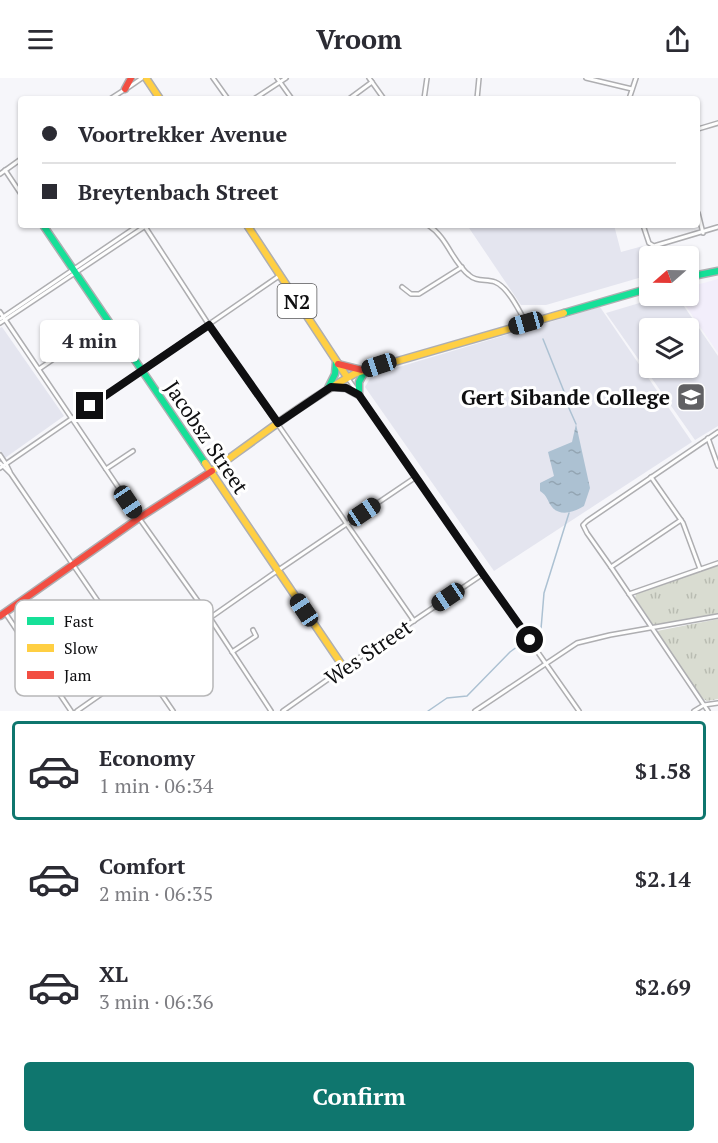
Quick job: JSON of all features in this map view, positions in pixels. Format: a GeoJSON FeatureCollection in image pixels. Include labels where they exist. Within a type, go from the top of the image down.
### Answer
{"type":"FeatureCollection","features":[{"type":"Feature","properties":{"kind":"main road"},"geometry":{"type":"LineString","coordinates":[[125,90],[131,78]]}},
{"type":"Feature","properties":{"kind":"main road"},"geometry":{"type":"LineString","coordinates":[[144,78],[158,96]]}},
{"type":"Feature","properties":{"kind":"main road","name":"Jacobsz Street"},"geometry":{"type":"LineString","coordinates":[[45,228],[344,668]]}},
{"type":"Feature","properties":{"kind":"main road","name":"N2"},"geometry":{"type":"LineString","coordinates":[[248,228],[347,377]]}},
{"type":"Feature","properties":{"kind":"main road"},"geometry":{"type":"LineString","coordinates":[[699,274],[718,267]]}},
{"type":"Feature","properties":{"kind":"main road"},"geometry":{"type":"LineString","coordinates":[[699,275],[718,271]]}},
{"type":"Feature","properties":{"kind":"main road"},"geometry":{"type":"LineString","coordinates":[[22,600],[347,377],[639,291]]}},
{"type":"Feature","properties":{"kind":"main road"},"geometry":{"type":"LineString","coordinates":[[329,389],[337,361],[352,369],[365,370]]}},
{"type":"Feature","properties":{"kind":"main road"},"geometry":{"type":"LineString","coordinates":[[329,389],[346,388],[359,395],[359,382],[365,370]]}},
{"type":"Feature","properties":{"kind":"main road"},"geometry":{"type":"LineString","coordinates":[[2,614],[15,605]]}},
{"type":"Feature","properties":{"kind":"street"},"geometry":{"type":"LineString","coordinates":[[115,96],[144,78]]}},
{"type":"Feature","properties":{"kind":"street"},"geometry":{"type":"LineString","coordinates":[[213,78],[226,96]]}},
{"type":"Feature","properties":{"kind":"street"},"geometry":{"type":"LineString","coordinates":[[258,96],[279,80],[286,78]]}},
{"type":"Feature","properties":{"kind":"street"},"geometry":{"type":"LineString","coordinates":[[369,78],[382,96]]}},
{"type":"Feature","properties":{"kind":"street"},"geometry":{"type":"LineString","coordinates":[[424,96],[427,78]]}},
{"type":"Feature","properties":{"kind":"street"},"geometry":{"type":"LineString","coordinates":[[477,96],[479,78]]}},
{"type":"Feature","properties":{"kind":"street"},"geometry":{"type":"LineString","coordinates":[[586,78],[632,89]]}},
{"type":"Feature","properties":{"kind":"street"},"geometry":{"type":"LineString","coordinates":[[630,96],[636,78]]}},
{"type":"Feature","properties":{"kind":"street"},"geometry":{"type":"LineString","coordinates":[[279,80],[290,96]]}},
{"type":"Feature","properties":{"kind":"street"},"geometry":{"type":"LineString","coordinates":[[353,96],[372,82]]}},
{"type":"Feature","properties":{"kind":"street"},"geometry":{"type":"LineString","coordinates":[[700,128],[718,123]]}},
{"type":"Feature","properties":{"kind":"street"},"geometry":{"type":"LineString","coordinates":[[0,174],[18,161]]}},
{"type":"Feature","properties":{"kind":"street"},"geometry":{"type":"LineString","coordinates":[[5,170],[18,190]]}},
{"type":"Feature","properties":{"kind":"street"},"geometry":{"type":"LineString","coordinates":[[700,221],[703,233]]}},
{"type":"Feature","properties":{"kind":"street"},"geometry":{"type":"LineString","coordinates":[[645,228],[650,244],[656,246],[718,227]]}},
{"type":"Feature","properties":{"kind":"street"},"geometry":{"type":"LineString","coordinates":[[75,271],[135,228]]}},
{"type":"Feature","properties":{"kind":"street"},"geometry":{"type":"LineString","coordinates":[[2,319],[141,228]]}},
{"type":"Feature","properties":{"kind":"street"},"geometry":{"type":"LineString","coordinates":[[148,228],[209,325],[414,621]]}},
{"type":"Feature","properties":{"kind":"street"},"geometry":{"type":"LineString","coordinates":[[432,228],[440,234],[462,267],[473,278],[496,282],[502,286],[526,323]]}},
{"type":"Feature","properties":{"kind":"street"},"geometry":{"type":"LineString","coordinates":[[402,287],[411,294],[420,294],[462,267]]}},
{"type":"Feature","properties":{"kind":"street"},"geometry":{"type":"LineString","coordinates":[[2,465],[209,325],[280,274]]}},
{"type":"Feature","properties":{"kind":"street"},"geometry":{"type":"LineString","coordinates":[[0,312],[2,319],[39,369],[197,600]]}},
{"type":"Feature","properties":{"kind":"street"},"geometry":{"type":"LineString","coordinates":[[39,369],[71,347]]}},
{"type":"Feature","properties":{"kind":"street"},"geometry":{"type":"LineString","coordinates":[[347,377],[579,711]]}},
{"type":"Feature","properties":{"kind":"street"},"geometry":{"type":"LineString","coordinates":[[708,711],[583,526],[584,523],[718,432]]}},
{"type":"Feature","properties":{"kind":"street"},"geometry":{"type":"LineString","coordinates":[[708,438],[718,466]]}},
{"type":"Feature","properties":{"kind":"street"},"geometry":{"type":"LineString","coordinates":[[106,469],[133,451]]}},
{"type":"Feature","properties":{"kind":"street"},"geometry":{"type":"LineString","coordinates":[[0,455],[2,465],[96,600]]}},
{"type":"Feature","properties":{"kind":"street"},"geometry":{"type":"LineString","coordinates":[[213,616],[416,477]]}},
{"type":"Feature","properties":{"kind":"street"},"geometry":{"type":"LineString","coordinates":[[651,477],[681,520],[700,569]]}},
{"type":"Feature","properties":{"kind":"street"},"geometry":{"type":"LineString","coordinates":[[611,567],[681,520]]}},
{"type":"Feature","properties":{"kind":"street"},"geometry":{"type":"LineString","coordinates":[[629,594],[718,563]]}},
{"type":"Feature","properties":{"kind":"street","name":"Wes Street"},"geometry":{"type":"LineString","coordinates":[[283,711],[483,574]]}},
{"type":"Feature","properties":{"kind":"street"},"geometry":{"type":"LineString","coordinates":[[2,614],[15,632]]}},
{"type":"Feature","properties":{"kind":"street"},"geometry":{"type":"LineString","coordinates":[[475,711],[581,642],[718,616]]}},
{"type":"Feature","properties":{"kind":"street"},"geometry":{"type":"LineString","coordinates":[[213,623],[271,711]]}},
{"type":"Feature","properties":{"kind":"street"},"geometry":{"type":"LineString","coordinates":[[232,652],[256,636],[253,630]]}},
{"type":"Feature","properties":{"kind":"street"},"geometry":{"type":"LineString","coordinates":[[60,696],[71,711]]}},
{"type":"Feature","properties":{"kind":"street"},"geometry":{"type":"LineString","coordinates":[[76,711],[98,696]]}},
{"type":"Feature","properties":{"kind":"street"},"geometry":{"type":"LineString","coordinates":[[162,696],[172,711]]}},
{"type":"Feature","properties":{"kind":"street"},"geometry":{"type":"LineString","coordinates":[[694,711],[704,705],[718,703]]}},
{"type":"Feature","properties":{"kind":"shaded area"},"geometry":{"type":"Polygon","coordinates":[[[469,228],[615,228],[621,252],[639,247],[639,278],[546,305],[521,305],[469,228]]]}},
{"type":"Feature","properties":{"kind":"shaded area"},"geometry":{"type":"Polygon","coordinates":[[[718,279],[718,353],[699,325],[699,318],[694,318],[686,306],[699,306],[699,284],[718,279]]]}},
{"type":"Feature","properties":{"kind":"shaded area","name":"Gert Sibande College"},"geometry":{"type":"Polygon","coordinates":[[[639,303],[639,306],[684,306],[692,318],[639,318],[639,360],[606,313],[639,303]]]}},
{"type":"Feature","properties":{"kind":"shaded area"},"geometry":{"type":"Polygon","coordinates":[[[600,307],[639,364],[639,378],[648,378],[692,442],[494,571],[365,387],[372,375],[600,307]]]}},
{"type":"Feature","properties":{"kind":"shaded area"},"geometry":{"type":"Polygon","coordinates":[[[2,327],[64,416],[5,458],[0,450],[0,328],[2,327]]]}},
{"type":"Feature","properties":{"kind":"shaded area","name":"Gert Sibande College"},"geometry":{"type":"Polygon","coordinates":[[[699,328],[718,356],[718,426],[695,440],[652,378],[699,378],[699,328]]]}},
{"type":"Feature","properties":{"kind":"green space"},"geometry":{"type":"Polygon","coordinates":[[[718,565],[718,614],[655,625],[635,598],[636,594],[718,565]]]}},
{"type":"Feature","properties":{"kind":"green space"},"geometry":{"type":"Polygon","coordinates":[[[718,619],[718,699],[707,701],[702,698],[657,631],[718,619]]]}},
{"type":"Feature","properties":{"kind":"water"},"geometry":{"type":"Polygon","coordinates":[[[576,424],[590,488],[584,506],[572,512],[563,513],[552,507],[540,491],[540,483],[554,476],[548,452],[572,442],[576,424]]]}},
{"type":"Feature","properties":{"kind":"waterway"},"geometry":{"type":"LineString","coordinates":[[543,339],[576,424]]}},
{"type":"Feature","properties":{"kind":"waterway"},"geometry":{"type":"LineString","coordinates":[[428,711],[447,698],[467,696],[510,652],[541,629],[544,593],[569,513]]}},
{"type":"Feature","properties":{"kind":"traffic: fast"},"geometry":{"type":"LineString","coordinates":[[45,228],[205,463]]}},
{"type":"Feature","properties":{"kind":"traffic: fast"},"geometry":{"type":"LineString","coordinates":[[699,275],[718,271]]}},
{"type":"Feature","properties":{"kind":"traffic: fast"},"geometry":{"type":"LineString","coordinates":[[564,313],[639,291]]}},
{"type":"Feature","properties":{"kind":"traffic: fast"},"geometry":{"type":"LineString","coordinates":[[328,388],[335,374],[336,362]]}},
{"type":"Feature","properties":{"kind":"traffic: fast"},"geometry":{"type":"LineString","coordinates":[[359,395],[359,382],[366,369]]}},
{"type":"Feature","properties":{"kind":"traffic: slow"},"geometry":{"type":"LineString","coordinates":[[146,78],[158,96]]}},
{"type":"Feature","properties":{"kind":"traffic: slow"},"geometry":{"type":"LineString","coordinates":[[249,228],[347,377]]}},
{"type":"Feature","properties":{"kind":"traffic: slow"},"geometry":{"type":"LineString","coordinates":[[212,471],[300,407],[356,373],[564,313]]}},
{"type":"Feature","properties":{"kind":"traffic: slow"},"geometry":{"type":"LineString","coordinates":[[205,463],[344,668]]}},
{"type":"Feature","properties":{"kind":"traffic: jam"},"geometry":{"type":"LineString","coordinates":[[125,89],[131,78]]}},
{"type":"Feature","properties":{"kind":"traffic: jam"},"geometry":{"type":"LineString","coordinates":[[338,364],[362,370]]}},
{"type":"Feature","properties":{"kind":"traffic: jam"},"geometry":{"type":"LineString","coordinates":[[333,387],[346,388],[359,395]]}},
{"type":"Feature","properties":{"kind":"traffic: jam"},"geometry":{"type":"LineString","coordinates":[[23,600],[139,518],[212,471]]}},
{"type":"Feature","properties":{"kind":"traffic: jam"},"geometry":{"type":"LineString","coordinates":[[0,616],[15,605]]}},
{"type":"Feature","properties":{"kind":"place","name":"Gert Sibande College"},"geometry":{"type":"Point","coordinates":[691,397]}},
{"type":"Feature","properties":{"kind":"route"},"geometry":{"type":"LineString","coordinates":[[90,406],[209,325],[278,423],[331,387],[352,390],[359,395],[530,640]]}}]}
